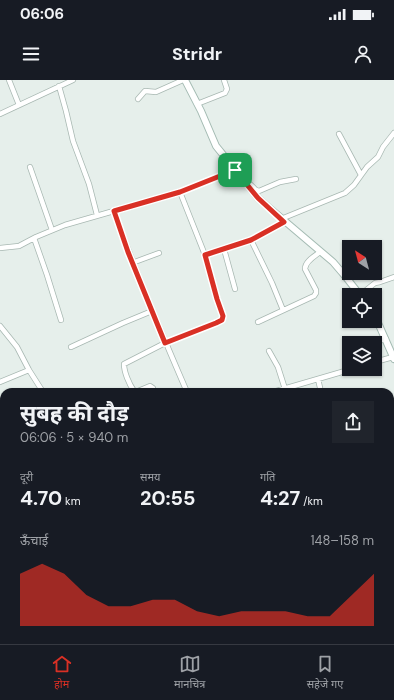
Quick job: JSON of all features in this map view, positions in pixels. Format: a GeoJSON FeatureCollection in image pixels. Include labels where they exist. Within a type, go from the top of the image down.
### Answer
{"type":"FeatureCollection","features":[{"type":"Feature","properties":{"kind":"street"},"geometry":{"type":"LineString","coordinates":[[9,80],[19,105]]}},
{"type":"Feature","properties":{"kind":"street"},"geometry":{"type":"LineString","coordinates":[[0,114],[73,80]]}},
{"type":"Feature","properties":{"kind":"street"},"geometry":{"type":"LineString","coordinates":[[138,99],[145,91],[156,92],[184,80],[197,104],[216,146],[244,181],[258,198],[339,269],[354,288]]}},
{"type":"Feature","properties":{"kind":"street"},"geometry":{"type":"LineString","coordinates":[[197,104],[226,93],[227,89],[224,80]]}},
{"type":"Feature","properties":{"kind":"street"},"geometry":{"type":"LineString","coordinates":[[59,86],[73,141],[89,184],[98,215]]}},
{"type":"Feature","properties":{"kind":"street"},"geometry":{"type":"LineString","coordinates":[[205,255],[251,240],[282,220],[345,193],[354,185],[367,166],[378,157],[383,146],[394,133]]}},
{"type":"Feature","properties":{"kind":"street"},"geometry":{"type":"LineString","coordinates":[[339,134],[361,175]]}},
{"type":"Feature","properties":{"kind":"street"},"geometry":{"type":"LineString","coordinates":[[30,167],[52,230]]}},
{"type":"Feature","properties":{"kind":"street"},"geometry":{"type":"LineString","coordinates":[[0,248],[19,246],[65,225],[180,192],[235,170]]}},
{"type":"Feature","properties":{"kind":"street"},"geometry":{"type":"LineString","coordinates":[[244,181],[258,191],[296,179]]}},
{"type":"Feature","properties":{"kind":"street"},"geometry":{"type":"LineString","coordinates":[[131,388],[124,364],[165,343],[216,323],[222,320],[223,316],[205,255],[180,192]]}},
{"type":"Feature","properties":{"kind":"street"},"geometry":{"type":"LineString","coordinates":[[114,211],[132,263],[184,388]]}},
{"type":"Feature","properties":{"kind":"street"},"geometry":{"type":"LineString","coordinates":[[34,238],[61,320]]}},
{"type":"Feature","properties":{"kind":"street"},"geometry":{"type":"LineString","coordinates":[[251,240],[272,283],[283,310]]}},
{"type":"Feature","properties":{"kind":"street"},"geometry":{"type":"LineString","coordinates":[[224,249],[235,289]]}},
{"type":"Feature","properties":{"kind":"street"},"geometry":{"type":"LineString","coordinates":[[258,322],[316,294],[316,290],[305,269],[305,266],[306,263],[320,252]]}},
{"type":"Feature","properties":{"kind":"street"},"geometry":{"type":"LineString","coordinates":[[132,263],[159,253]]}},
{"type":"Feature","properties":{"kind":"street"},"geometry":{"type":"LineString","coordinates":[[369,288],[375,283],[394,276]]}},
{"type":"Feature","properties":{"kind":"street"},"geometry":{"type":"LineString","coordinates":[[71,347],[152,311]]}},
{"type":"Feature","properties":{"kind":"street"},"geometry":{"type":"LineString","coordinates":[[0,326],[17,346],[29,370],[40,388]]}},
{"type":"Feature","properties":{"kind":"street"},"geometry":{"type":"LineString","coordinates":[[381,328],[394,358],[382,361]]}},
{"type":"Feature","properties":{"kind":"street"},"geometry":{"type":"LineString","coordinates":[[382,340],[386,339]]}},
{"type":"Feature","properties":{"kind":"street"},"geometry":{"type":"LineString","coordinates":[[269,350],[278,367],[285,388]]}},
{"type":"Feature","properties":{"kind":"street"},"geometry":{"type":"LineString","coordinates":[[0,382],[29,370]]}},
{"type":"Feature","properties":{"kind":"street"},"geometry":{"type":"LineString","coordinates":[[288,388],[342,372]]}},
{"type":"Feature","properties":{"kind":"street"},"geometry":{"type":"LineString","coordinates":[[318,379],[320,388]]}},
{"type":"Feature","properties":{"kind":"route"},"geometry":{"type":"LineString","coordinates":[[235,170],[258,198],[284,222],[256,238],[205,255],[223,318],[221,321],[165,343],[128,252],[114,211],[180,192],[235,170]]}}]}
